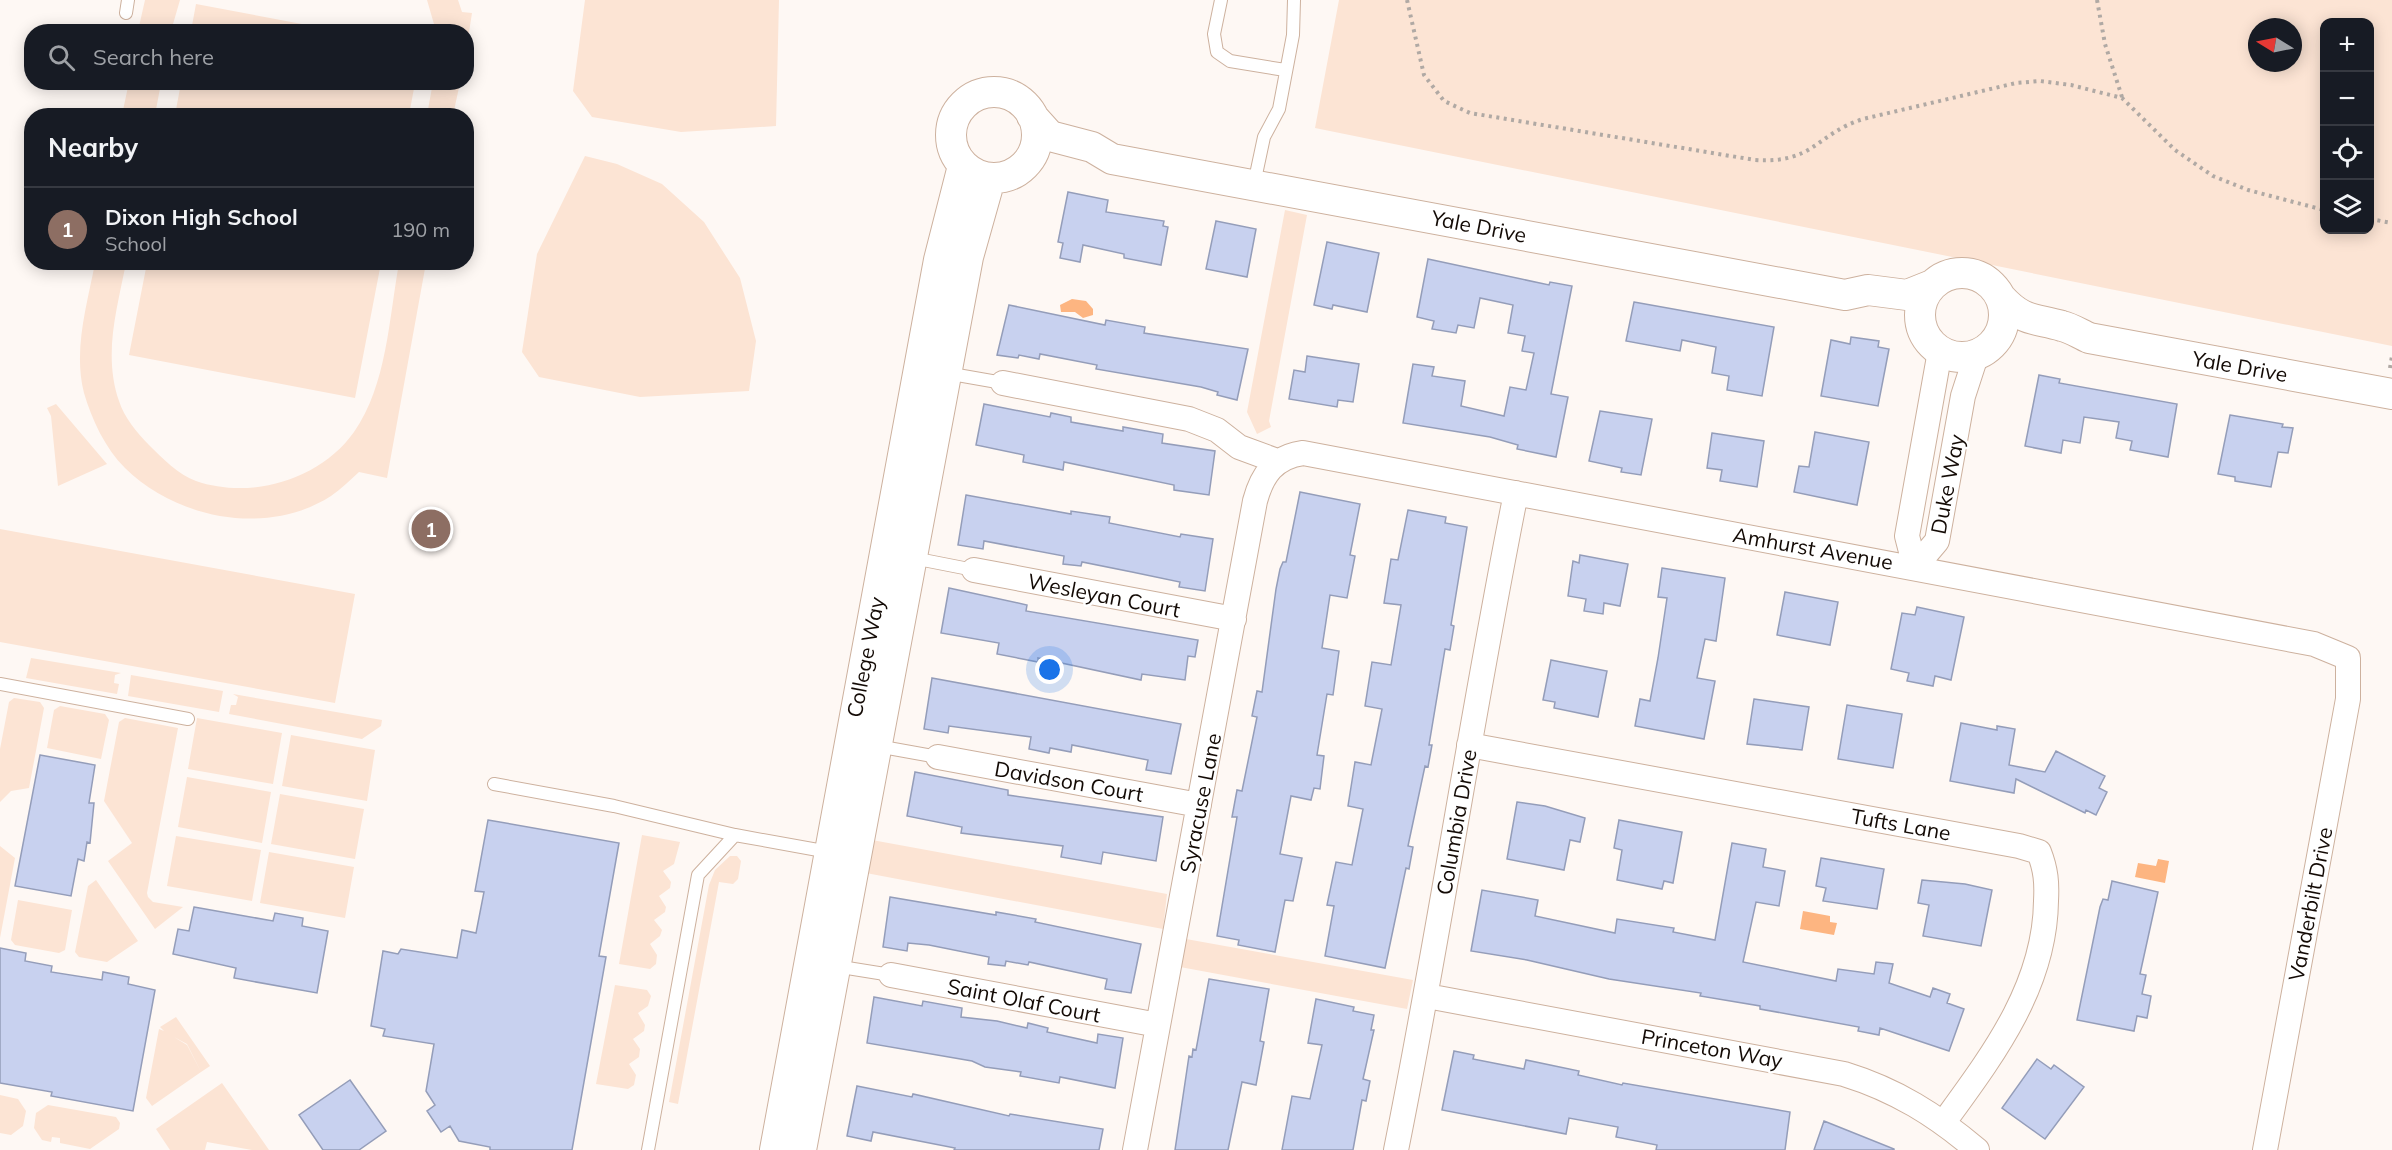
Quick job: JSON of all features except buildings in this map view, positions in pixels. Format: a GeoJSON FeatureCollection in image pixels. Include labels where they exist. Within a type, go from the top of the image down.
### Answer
{"type":"FeatureCollection","features":[{"type":"Feature","properties":{"kind":"street"},"geometry":{"type":"LineString","coordinates":[[982,94],[1004,94],[1024,104],[1032,116],[1036,130],[1036,143],[1024,166],[1003,178],[980,177],[963,166],[954,153],[951,139],[952,124],[958,111],[969,100],[982,94]]}},
{"type":"Feature","properties":{"kind":"street","name":"Yale Drive"},"geometry":{"type":"LineString","coordinates":[[1032,116],[1050,136],[1092,147],[1112,159],[1845,295],[1868,290],[1907,295],[1932,285]]}},
{"type":"Feature","properties":{"kind":"street","name":"Yale Drive"},"geometry":{"type":"LineString","coordinates":[[1024,166],[1046,157],[1088,164],[1112,159]]}},
{"type":"Feature","properties":{"kind":"street","name":"College Way"},"geometry":{"type":"LineString","coordinates":[[798,1149],[829,850],[939,260],[963,166]]}},
{"type":"Feature","properties":{"kind":"street","name":"College Way"},"geometry":{"type":"LineString","coordinates":[[798,1149],[913,558],[968,257],[990,178]]}},
{"type":"Feature","properties":{"kind":"street"},"geometry":{"type":"LineString","coordinates":[[1970,273],[1988,282],[2001,298],[2005,311],[2004,325],[1998,338],[1982,352],[1962,358],[1933,344],[1921,324],[1920,309],[1932,285],[1950,275],[1970,273]]}},
{"type":"Feature","properties":{"kind":"street","name":"Yale Drive"},"geometry":{"type":"LineString","coordinates":[[1845,295],[1864,308],[1905,317],[1916,323],[1933,344]]}},
{"type":"Feature","properties":{"kind":"street","name":"Yale Drive"},"geometry":{"type":"LineString","coordinates":[[2001,298],[2012,310],[2029,320],[2064,326],[2089,338],[2392,394]]}},
{"type":"Feature","properties":{"kind":"street","name":"Yale Drive"},"geometry":{"type":"LineString","coordinates":[[1982,352],[2013,338],[2060,344],[2089,338]]}},
{"type":"Feature","properties":{"kind":"street","name":"Duke Way"},"geometry":{"type":"LineString","coordinates":[[1915,567],[1907,536],[1933,344]]}},
{"type":"Feature","properties":{"kind":"street","name":"Duke Way"},"geometry":{"type":"LineString","coordinates":[[1915,567],[1937,542],[1963,396],[1982,352]]}},
{"type":"Feature","properties":{"kind":"street"},"geometry":{"type":"LineString","coordinates":[[1003,383],[1189,419],[1217,430],[1239,447],[1277,461]]}},
{"type":"Feature","properties":{"kind":"street","name":"Amhurst Avenue"},"geometry":{"type":"LineString","coordinates":[[1277,461],[1293,454],[1318,455],[2314,644],[2348,658]]}},
{"type":"Feature","properties":{"kind":"street","name":"Syracuse Lane"},"geometry":{"type":"LineString","coordinates":[[1135,1150],[1255,501],[1260,482],[1277,461]]}},
{"type":"Feature","properties":{"kind":"street","name":"Columbia Drive"},"geometry":{"type":"LineString","coordinates":[[1396,1150],[1427,996],[1469,745],[1516,493]]}},
{"type":"Feature","properties":{"kind":"street","name":"Wesleyan Court"},"geometry":{"type":"LineString","coordinates":[[974,570],[1234,619]]}},
{"type":"Feature","properties":{"kind":"street","name":"Vanderbilt Drive"},"geometry":{"type":"LineString","coordinates":[[2265,1150],[2348,699],[2348,658]]}},
{"type":"Feature","properties":{"kind":"street","name":"Tufts Lane"},"geometry":{"type":"LineString","coordinates":[[1469,745],[1996,842],[2039,852],[2047,871],[2046,930],[2029,986],[1991,1058],[1944,1122]]}},
{"type":"Feature","properties":{"kind":"street","name":"Davidson Court"},"geometry":{"type":"LineString","coordinates":[[938,757],[1199,805]]}},
{"type":"Feature","properties":{"kind":"street","name":"Saint Olaf Court"},"geometry":{"type":"LineString","coordinates":[[891,975],[1158,1025]]}},
{"type":"Feature","properties":{"kind":"street","name":"Princeton Way"},"geometry":{"type":"LineString","coordinates":[[1427,996],[1820,1068],[1868,1082],[1898,1094],[1944,1122],[1977,1150]]}},
{"type":"Feature","properties":{"kind":"lane"},"geometry":{"type":"LineString","coordinates":[[126,13],[128,0]]}},
{"type":"Feature","properties":{"kind":"lane"},"geometry":{"type":"LineString","coordinates":[[1221,0],[1214,34],[1217,52],[1230,61],[1285,70]]}},
{"type":"Feature","properties":{"kind":"lane"},"geometry":{"type":"LineString","coordinates":[[1254,184],[1264,137],[1279,109],[1293,35],[1294,0]]}},
{"type":"Feature","properties":{"kind":"lane"},"geometry":{"type":"LineString","coordinates":[[946,373],[1003,383]]}},
{"type":"Feature","properties":{"kind":"lane"},"geometry":{"type":"LineString","coordinates":[[913,558],[974,570]]}},
{"type":"Feature","properties":{"kind":"lane"},"geometry":{"type":"LineString","coordinates":[[0,684],[188,718]]}},
{"type":"Feature","properties":{"kind":"lane"},"geometry":{"type":"LineString","coordinates":[[875,746],[938,757]]}},
{"type":"Feature","properties":{"kind":"lane"},"geometry":{"type":"LineString","coordinates":[[494,784],[614,806],[735,835],[829,850],[846,905]]}},
{"type":"Feature","properties":{"kind":"lane"},"geometry":{"type":"LineString","coordinates":[[648,1150],[698,875],[735,835]]}},
{"type":"Feature","properties":{"kind":"lane"},"geometry":{"type":"LineString","coordinates":[[835,966],[891,975]]}},
{"type":"Feature","properties":{"kind":"path"},"geometry":{"type":"LineString","coordinates":[[1407,0],[1424,75],[1444,100],[1470,113],[1755,160],[1778,162],[1802,155],[1843,125],[1863,119],[2016,83],[2040,81],[2071,85],[2122,98]]}},
{"type":"Feature","properties":{"kind":"path"},"geometry":{"type":"LineString","coordinates":[[2097,0],[2105,44],[2122,98],[2175,150],[2213,176],[2270,197],[2320,209]]}},
{"type":"Feature","properties":{"kind":"path"},"geometry":{"type":"LineString","coordinates":[[2374,220],[2392,223]]}},
{"type":"Feature","properties":{"kind":"shaded area"},"geometry":{"type":"Polygon","coordinates":[[[145,0],[180,0],[173,24],[140,24],[145,0]]]}},
{"type":"Feature","properties":{"kind":"shaded area"},"geometry":{"type":"Polygon","coordinates":[[[427,0],[458,0],[462,12],[472,13],[470,24],[434,24],[427,0]]]}},
{"type":"Feature","properties":{"kind":"shaded area"},"geometry":{"type":"Polygon","coordinates":[[[585,0],[779,0],[776,126],[681,132],[592,117],[573,91],[585,0]]]}},
{"type":"Feature","properties":{"kind":"shaded area"},"geometry":{"type":"Polygon","coordinates":[[[1339,0],[2392,0],[2392,346],[1315,128],[1339,0]]]}},
{"type":"Feature","properties":{"kind":"shaded area"},"geometry":{"type":"Polygon","coordinates":[[[196,4],[302,24],[192,24],[196,4]]]}},
{"type":"Feature","properties":{"kind":"shaded area"},"geometry":{"type":"Polygon","coordinates":[[[127,90],[160,90],[156,108],[123,108],[127,90]]]}},
{"type":"Feature","properties":{"kind":"shaded area"},"geometry":{"type":"Polygon","coordinates":[[[180,90],[414,90],[410,108],[176,108],[180,90]]]}},
{"type":"Feature","properties":{"kind":"shaded area"},"geometry":{"type":"Polygon","coordinates":[[[432,90],[458,90],[455,108],[428,108],[432,90]]]}},
{"type":"Feature","properties":{"kind":"shaded area"},"geometry":{"type":"Polygon","coordinates":[[[585,156],[617,164],[662,184],[704,222],[740,278],[756,341],[749,391],[640,397],[539,377],[522,352],[537,254],[585,156]]]}},
{"type":"Feature","properties":{"kind":"shaded area"},"geometry":{"type":"Polygon","coordinates":[[[1285,210],[1307,215],[1269,421],[1271,427],[1257,434],[1247,412],[1285,210]]]}},
{"type":"Feature","properties":{"kind":"shaded area"},"geometry":{"type":"Polygon","coordinates":[[[94,270],[125,270],[113,332],[112,366],[114,384],[121,407],[128,419],[149,445],[183,475],[217,486],[261,487],[304,474],[323,463],[340,449],[354,432],[374,394],[380,372],[398,270],[425,270],[387,478],[359,472],[331,496],[306,509],[279,516],[251,519],[196,510],[170,500],[146,486],[125,468],[105,443],[95,423],[81,377],[80,360],[85,311],[94,270]]]}},
{"type":"Feature","properties":{"kind":"shaded area"},"geometry":{"type":"Polygon","coordinates":[[[146,270],[380,270],[355,398],[129,355],[146,270]]]}},
{"type":"Feature","properties":{"kind":"shaded area"},"geometry":{"type":"Polygon","coordinates":[[[1072,299],[1086,301],[1093,309],[1093,315],[1083,318],[1075,312],[1061,312],[1060,305],[1072,299]]]}},
{"type":"Feature","properties":{"kind":"shaded area"},"geometry":{"type":"Polygon","coordinates":[[[56,404],[107,464],[58,486],[51,416],[47,408],[56,404]]]}},
{"type":"Feature","properties":{"kind":"shaded area"},"geometry":{"type":"Polygon","coordinates":[[[0,529],[355,594],[335,703],[0,642],[0,529]]]}},
{"type":"Feature","properties":{"kind":"shaded area"},"geometry":{"type":"Polygon","coordinates":[[[31,658],[121,673],[115,675],[114,683],[119,684],[117,694],[26,678],[31,658]]]}},
{"type":"Feature","properties":{"kind":"shaded area"},"geometry":{"type":"Polygon","coordinates":[[[131,675],[223,691],[219,712],[128,696],[131,675]]]}},
{"type":"Feature","properties":{"kind":"shaded area"},"geometry":{"type":"Polygon","coordinates":[[[233,694],[382,720],[381,726],[362,739],[229,714],[231,705],[236,705],[238,697],[233,694]]]}},
{"type":"Feature","properties":{"kind":"shaded area"},"geometry":{"type":"Polygon","coordinates":[[[14,698],[40,702],[44,708],[29,788],[11,791],[0,802],[0,749],[9,702],[14,698]]]}},
{"type":"Feature","properties":{"kind":"shaded area"},"geometry":{"type":"Polygon","coordinates":[[[60,706],[105,714],[109,720],[101,759],[47,748],[54,710],[60,706]]]}},
{"type":"Feature","properties":{"kind":"shaded area"},"geometry":{"type":"Polygon","coordinates":[[[125,718],[178,728],[147,893],[153,902],[183,907],[155,929],[108,861],[132,843],[104,801],[119,722],[125,718]]]}},
{"type":"Feature","properties":{"kind":"shaded area"},"geometry":{"type":"Polygon","coordinates":[[[197,718],[282,733],[273,784],[188,769],[197,718]]]}},
{"type":"Feature","properties":{"kind":"shaded area"},"geometry":{"type":"Polygon","coordinates":[[[291,735],[375,750],[367,801],[282,786],[291,735]]]}},
{"type":"Feature","properties":{"kind":"shaded area"},"geometry":{"type":"Polygon","coordinates":[[[187,777],[271,792],[262,843],[178,827],[187,777]]]}},
{"type":"Feature","properties":{"kind":"shaded area"},"geometry":{"type":"Polygon","coordinates":[[[280,794],[364,809],[355,859],[271,844],[280,794]]]}},
{"type":"Feature","properties":{"kind":"shaded area"},"geometry":{"type":"Polygon","coordinates":[[[642,835],[680,842],[674,864],[663,871],[671,882],[670,888],[659,896],[666,907],[665,912],[654,920],[662,930],[660,936],[650,944],[657,955],[656,964],[650,969],[619,964],[642,835]]]}},
{"type":"Feature","properties":{"kind":"shaded area"},"geometry":{"type":"Polygon","coordinates":[[[176,836],[261,850],[252,901],[167,886],[176,836]]]}},
{"type":"Feature","properties":{"kind":"shaded area"},"geometry":{"type":"Polygon","coordinates":[[[872,840],[1167,894],[1163,929],[866,873],[872,840]]]}},
{"type":"Feature","properties":{"kind":"shaded area"},"geometry":{"type":"Polygon","coordinates":[[[0,846],[15,858],[0,938],[0,846]]]}},
{"type":"Feature","properties":{"kind":"shaded area"},"geometry":{"type":"Polygon","coordinates":[[[269,852],[354,867],[345,918],[260,903],[269,852]]]}},
{"type":"Feature","properties":{"kind":"shaded area"},"geometry":{"type":"Polygon","coordinates":[[[730,856],[737,856],[741,861],[738,879],[733,884],[719,882],[678,1104],[669,1102],[709,885],[715,870],[730,856]]]}},
{"type":"Feature","properties":{"kind":"shaded area"},"geometry":{"type":"Polygon","coordinates":[[[2158,859],[2169,861],[2165,883],[2135,877],[2138,863],[2156,866],[2158,859]]]}},
{"type":"Feature","properties":{"kind":"shaded area"},"geometry":{"type":"Polygon","coordinates":[[[96,880],[138,941],[107,962],[79,957],[75,952],[88,886],[96,880]]]}},
{"type":"Feature","properties":{"kind":"shaded area"},"geometry":{"type":"Polygon","coordinates":[[[18,900],[72,910],[65,950],[59,953],[15,945],[11,940],[18,900]]]}},
{"type":"Feature","properties":{"kind":"shaded area"},"geometry":{"type":"Polygon","coordinates":[[[1803,911],[1830,916],[1830,922],[1837,923],[1834,935],[1800,929],[1803,911]]]}},
{"type":"Feature","properties":{"kind":"shaded area"},"geometry":{"type":"Polygon","coordinates":[[[1186,939],[1413,980],[1407,1009],[1180,967],[1186,939]]]}},
{"type":"Feature","properties":{"kind":"shaded area"},"geometry":{"type":"Polygon","coordinates":[[[615,985],[647,990],[651,996],[648,1006],[638,1013],[645,1025],[644,1031],[633,1039],[640,1049],[639,1057],[629,1064],[636,1075],[634,1085],[628,1089],[596,1084],[615,985]]]}},
{"type":"Feature","properties":{"kind":"shaded area"},"geometry":{"type":"Polygon","coordinates":[[[176,1017],[210,1066],[152,1106],[146,1098],[159,1029],[164,1031],[160,1027],[176,1017]]]}},
{"type":"Feature","properties":{"kind":"shaded area"},"geometry":{"type":"Polygon","coordinates":[[[222,1083],[269,1150],[252,1150],[207,1142],[205,1150],[170,1150],[156,1129],[222,1083]]]}},
{"type":"Feature","properties":{"kind":"shaded area"},"geometry":{"type":"Polygon","coordinates":[[[0,1095],[18,1099],[26,1111],[23,1126],[11,1135],[0,1133],[0,1095]]]}},
{"type":"Feature","properties":{"kind":"shaded area"},"geometry":{"type":"Polygon","coordinates":[[[48,1105],[116,1117],[120,1123],[119,1129],[90,1149],[60,1143],[60,1138],[52,1137],[51,1142],[42,1140],[34,1128],[36,1113],[48,1105]]]}},
{"type":"Feature","properties":{"kind":"place","name":"Dixon High School"},"geometry":{"type":"Point","coordinates":[431,529]}}]}
